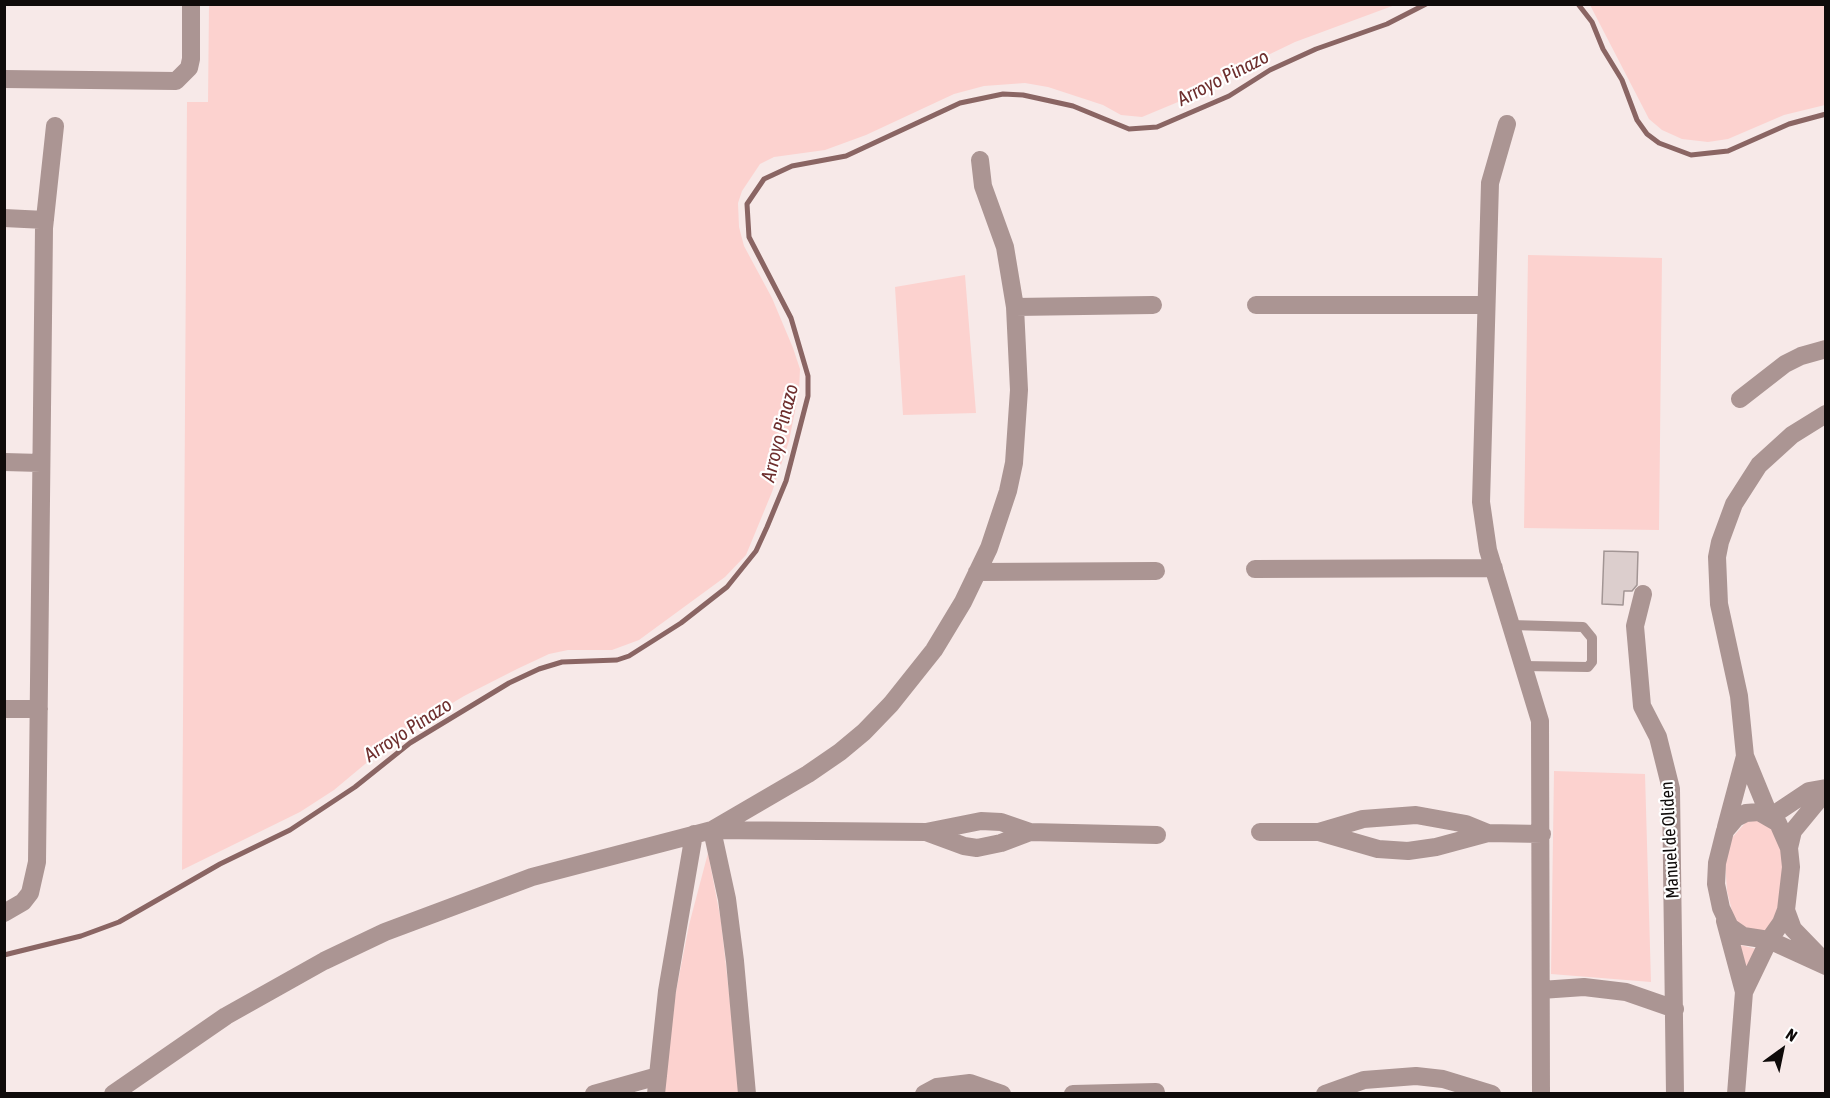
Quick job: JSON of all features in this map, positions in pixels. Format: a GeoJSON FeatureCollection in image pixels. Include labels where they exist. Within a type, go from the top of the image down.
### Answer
{"type":"FeatureCollection","features":[{"type":"Feature","properties":{"kind":"street"},"geometry":{"type":"LineString","coordinates":[[4,79],[176,81],[189,68],[191,59],[191,4]]}},
{"type":"Feature","properties":{"kind":"street"},"geometry":{"type":"LineString","coordinates":[[1506,124],[1490,183],[1481,502],[1488,550],[1540,721],[1541,1094]]}},
{"type":"Feature","properties":{"kind":"street"},"geometry":{"type":"LineString","coordinates":[[4,913],[23,902],[34,883],[38,862],[45,220],[55,126]]}},
{"type":"Feature","properties":{"kind":"street"},"geometry":{"type":"LineString","coordinates":[[113,1094],[226,1016],[324,961],[386,932],[532,877],[703,832],[808,774],[864,732],[891,704],[934,650],[977,572],[1000,514],[1014,463],[1019,390],[1015,307],[1005,248],[983,186],[980,160]]}},
{"type":"Feature","properties":{"kind":"street"},"geometry":{"type":"LineString","coordinates":[[4,218],[45,220]]}},
{"type":"Feature","properties":{"kind":"street"},"geometry":{"type":"LineString","coordinates":[[1015,307],[1153,305]]}},
{"type":"Feature","properties":{"kind":"street"},"geometry":{"type":"LineString","coordinates":[[1256,305],[1485,305]]}},
{"type":"Feature","properties":{"kind":"street"},"geometry":{"type":"LineString","coordinates":[[1740,399],[1785,364],[1801,356],[1826,350]]}},
{"type":"Feature","properties":{"kind":"street"},"geometry":{"type":"LineString","coordinates":[[1789,848],[1781,829],[1770,816],[1745,756],[1739,696],[1719,604],[1717,557],[1734,504],[1759,465],[1792,435],[1826,414]]}},
{"type":"Feature","properties":{"kind":"street"},"geometry":{"type":"LineString","coordinates":[[4,462],[41,463]]}},
{"type":"Feature","properties":{"kind":"street"},"geometry":{"type":"LineString","coordinates":[[1255,569],[1494,567]]}},
{"type":"Feature","properties":{"kind":"street"},"geometry":{"type":"LineString","coordinates":[[977,572],[1155,571]]}},
{"type":"Feature","properties":{"kind":"street","name":"Manuel de Oliden"},"geometry":{"type":"LineString","coordinates":[[1643,594],[1635,626],[1642,706],[1658,737],[1671,789],[1675,1094]]}},
{"type":"Feature","properties":{"kind":"street"},"geometry":{"type":"LineString","coordinates":[[4,709],[39,710]]}},
{"type":"Feature","properties":{"kind":"street"},"geometry":{"type":"LineString","coordinates":[[1736,1094],[1744,992],[1716,884],[1717,863],[1745,756]]}},
{"type":"Feature","properties":{"kind":"street"},"geometry":{"type":"LineString","coordinates":[[1770,816],[1809,791],[1826,790]]}},
{"type":"Feature","properties":{"kind":"street"},"geometry":{"type":"LineString","coordinates":[[1744,992],[1786,910],[1791,888],[1789,848],[1793,831],[1826,790]]}},
{"type":"Feature","properties":{"kind":"street"},"geometry":{"type":"LineString","coordinates":[[1725,831],[1736,818],[1746,813],[1759,812],[1770,816]]}},
{"type":"Feature","properties":{"kind":"street"},"geometry":{"type":"LineString","coordinates":[[1319,832],[1363,819],[1416,815],[1466,824],[1488,833]]}},
{"type":"Feature","properties":{"kind":"street"},"geometry":{"type":"LineString","coordinates":[[703,832],[926,832],[981,821],[1001,822],[1030,832],[1157,835]]}},
{"type":"Feature","properties":{"kind":"street"},"geometry":{"type":"LineString","coordinates":[[594,1094],[657,1085],[672,960],[703,832]]}},
{"type":"Feature","properties":{"kind":"street"},"geometry":{"type":"LineString","coordinates":[[703,832],[727,899],[747,1094]]}},
{"type":"Feature","properties":{"kind":"street"},"geometry":{"type":"LineString","coordinates":[[926,832],[977,848],[1001,843],[1030,832]]}},
{"type":"Feature","properties":{"kind":"street"},"geometry":{"type":"LineString","coordinates":[[1260,832],[1319,832],[1378,849],[1408,851],[1436,847],[1488,833],[1542,834]]}},
{"type":"Feature","properties":{"kind":"street"},"geometry":{"type":"LineString","coordinates":[[1786,910],[1793,928],[1826,964]]}},
{"type":"Feature","properties":{"kind":"street"},"geometry":{"type":"LineString","coordinates":[[1724,919],[1737,933],[1769,940],[1826,964]]}},
{"type":"Feature","properties":{"kind":"street"},"geometry":{"type":"LineString","coordinates":[[1541,990],[1584,987],[1626,992],[1675,1008]]}},
{"type":"Feature","properties":{"kind":"street"},"geometry":{"type":"LineString","coordinates":[[1325,1094],[1364,1080],[1416,1076],[1443,1079],[1492,1094]]}},
{"type":"Feature","properties":{"kind":"street"},"geometry":{"type":"LineString","coordinates":[[924,1094],[937,1087],[970,1083],[1002,1094]]}},
{"type":"Feature","properties":{"kind":"street"},"geometry":{"type":"LineString","coordinates":[[1073,1094],[1156,1092]]}},
{"type":"Feature","properties":{"kind":"lane"},"geometry":{"type":"LineString","coordinates":[[1511,625],[1583,627],[1592,638],[1592,662],[1588,667],[1523,666]]}},
{"type":"Feature","properties":{"kind":"shaded area"},"geometry":{"type":"Polygon","coordinates":[[[209,4],[1395,5],[1295,42],[1178,102],[1142,117],[1121,115],[1103,105],[1048,87],[1025,83],[984,86],[954,94],[866,135],[825,150],[774,157],[760,164],[742,191],[738,203],[739,227],[744,246],[772,298],[800,369],[799,391],[789,441],[772,492],[746,555],[725,577],[639,640],[612,650],[568,650],[549,654],[517,669],[464,696],[401,734],[334,790],[300,812],[182,870],[187,102],[208,102],[209,4]]]}},
{"type":"Feature","properties":{"kind":"shaded area"},"geometry":{"type":"Polygon","coordinates":[[[1590,5],[1825,5],[1825,105],[1784,115],[1728,139],[1708,142],[1682,139],[1662,130],[1649,119],[1590,5]]]}},
{"type":"Feature","properties":{"kind":"shaded area"},"geometry":{"type":"Polygon","coordinates":[[[1528,255],[1662,258],[1659,530],[1524,528],[1528,255]]]}},
{"type":"Feature","properties":{"kind":"shaded area"},"geometry":{"type":"Polygon","coordinates":[[[965,275],[976,413],[903,415],[895,287],[965,275]]]}},
{"type":"Feature","properties":{"kind":"shaded area"},"geometry":{"type":"Polygon","coordinates":[[[1554,771],[1645,774],[1651,982],[1551,974],[1554,771]]]}},
{"type":"Feature","properties":{"kind":"shaded area"},"geometry":{"type":"Polygon","coordinates":[[[1761,820],[1768,824],[1783,847],[1782,910],[1766,930],[1754,932],[1742,929],[1734,919],[1727,891],[1725,861],[1731,839],[1746,822],[1761,820]]]}},
{"type":"Feature","properties":{"kind":"shaded area"},"geometry":{"type":"Polygon","coordinates":[[[708,853],[721,921],[740,1093],[664,1094],[674,1002],[689,925],[708,853]]]}},
{"type":"Feature","properties":{"kind":"shaded area"},"geometry":{"type":"Polygon","coordinates":[[[1740,945],[1757,949],[1746,969],[1740,945]]]}},
{"type":"Feature","properties":{"kind":"building"},"geometry":{"type":"Polygon","coordinates":[[[1604,551],[1638,552],[1637,585],[1632,591],[1624,591],[1623,605],[1602,604],[1604,551]]]}},
{"type":"Feature","properties":{"kind":"waterway","name":"Arroyo Pinazo"},"geometry":{"type":"LineString","coordinates":[[4,955],[81,936],[119,922],[220,864],[290,830],[355,787],[410,743],[509,683],[539,669],[562,662],[617,660],[629,656],[681,623],[727,587],[756,551],[767,527],[786,481],[808,396],[808,376],[791,318],[749,237],[747,204],[764,179],[792,166],[846,156],[960,103],[1003,94],[1023,95],[1073,106],[1129,129],[1157,127],[1229,96],[1270,70],[1316,49],[1387,24],[1426,4]]}},
{"type":"Feature","properties":{"kind":"waterway","name":"Arroyo Pinazo"},"geometry":{"type":"LineString","coordinates":[[1578,4],[1592,22],[1603,49],[1622,80],[1637,120],[1647,134],[1659,143],[1691,155],[1728,151],[1789,124],[1826,114]]}}]}
